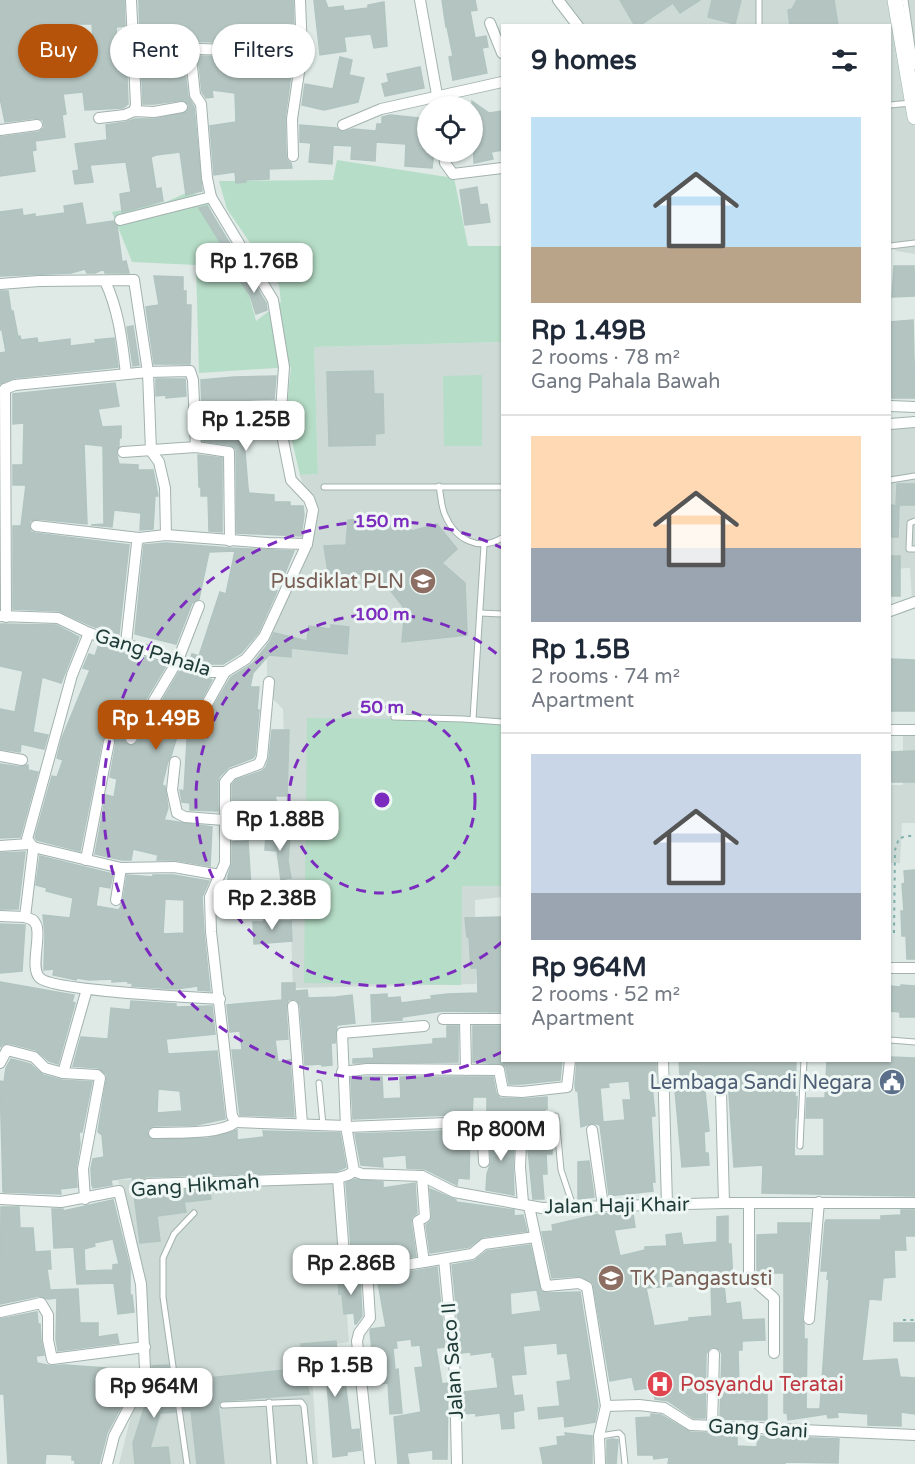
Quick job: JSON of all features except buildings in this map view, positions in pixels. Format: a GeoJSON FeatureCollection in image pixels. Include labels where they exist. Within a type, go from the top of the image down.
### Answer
{"type":"FeatureCollection","features":[{"type":"Feature","properties":{"kind":"main road"},"geometry":{"type":"LineString","coordinates":[[895,0],[914,110]]}},
{"type":"Feature","properties":{"kind":"street"},"geometry":{"type":"LineString","coordinates":[[131,0],[132,24]]}},
{"type":"Feature","properties":{"kind":"street"},"geometry":{"type":"LineString","coordinates":[[300,0],[301,24]]}},
{"type":"Feature","properties":{"kind":"street"},"geometry":{"type":"LineString","coordinates":[[420,0],[438,96]]}},
{"type":"Feature","properties":{"kind":"street"},"geometry":{"type":"LineString","coordinates":[[558,0],[576,24]]}},
{"type":"Feature","properties":{"kind":"street"},"geometry":{"type":"LineString","coordinates":[[490,23],[501,50]]}},
{"type":"Feature","properties":{"kind":"street"},"geometry":{"type":"LineString","coordinates":[[134,111],[136,105],[135,78]]}},
{"type":"Feature","properties":{"kind":"street","name":"Gang Pahala"},"geometry":{"type":"LineString","coordinates":[[3,616],[58,618],[88,633],[126,643],[209,672],[225,672],[246,660],[264,637],[307,544],[313,510],[309,499],[291,480],[280,425],[284,367],[273,300],[212,197],[207,178],[201,104],[195,95],[193,78]]}},
{"type":"Feature","properties":{"kind":"street"},"geometry":{"type":"LineString","coordinates":[[293,156],[292,118],[298,78]]}},
{"type":"Feature","properties":{"kind":"street"},"geometry":{"type":"LineString","coordinates":[[458,96],[501,82]]}},
{"type":"Feature","properties":{"kind":"street"},"geometry":{"type":"LineString","coordinates":[[343,125],[381,109],[417,105]]}},
{"type":"Feature","properties":{"kind":"street"},"geometry":{"type":"LineString","coordinates":[[99,118],[125,115],[134,111],[154,112],[182,107]]}},
{"type":"Feature","properties":{"kind":"street"},"geometry":{"type":"LineString","coordinates":[[0,130],[37,125]]}},
{"type":"Feature","properties":{"kind":"street"},"geometry":{"type":"LineString","coordinates":[[445,162],[453,174],[501,168]]}},
{"type":"Feature","properties":{"kind":"street"},"geometry":{"type":"LineString","coordinates":[[120,220],[212,197]]}},
{"type":"Feature","properties":{"kind":"street"},"geometry":{"type":"LineString","coordinates":[[0,284],[39,281],[134,280],[148,372],[151,451],[159,462],[165,488],[166,535]]}},
{"type":"Feature","properties":{"kind":"street"},"geometry":{"type":"LineString","coordinates":[[105,281],[114,300],[122,336],[126,374]]}},
{"type":"Feature","properties":{"kind":"street"},"geometry":{"type":"LineString","coordinates":[[3,616],[2,387],[188,370],[191,373],[196,447]]}},
{"type":"Feature","properties":{"kind":"street"},"geometry":{"type":"LineString","coordinates":[[891,406],[915,406]]}},
{"type":"Feature","properties":{"kind":"street"},"geometry":{"type":"LineString","coordinates":[[891,424],[915,422]]}},
{"type":"Feature","properties":{"kind":"street"},"geometry":{"type":"LineString","coordinates":[[123,452],[196,447],[229,452],[230,541]]}},
{"type":"Feature","properties":{"kind":"street"},"geometry":{"type":"LineString","coordinates":[[36,526],[139,538],[166,535],[230,541],[307,544]]}},
{"type":"Feature","properties":{"kind":"street"},"geometry":{"type":"LineString","coordinates":[[126,643],[139,538]]}},
{"type":"Feature","properties":{"kind":"street"},"geometry":{"type":"LineString","coordinates":[[891,611],[915,602]]}},
{"type":"Feature","properties":{"kind":"street"},"geometry":{"type":"LineString","coordinates":[[131,739],[178,660],[199,606]]}},
{"type":"Feature","properties":{"kind":"street"},"geometry":{"type":"LineString","coordinates":[[25,917],[31,845],[27,839],[72,675],[88,633]]}},
{"type":"Feature","properties":{"kind":"street"},"geometry":{"type":"LineString","coordinates":[[198,720],[225,672]]}},
{"type":"Feature","properties":{"kind":"street"},"geometry":{"type":"LineString","coordinates":[[236,1122],[232,1116],[211,932],[210,897],[225,863],[225,782],[232,774],[259,764],[269,682]]}},
{"type":"Feature","properties":{"kind":"street"},"geometry":{"type":"LineString","coordinates":[[891,730],[915,730]]}},
{"type":"Feature","properties":{"kind":"street"},"geometry":{"type":"LineString","coordinates":[[86,860],[109,742]]}},
{"type":"Feature","properties":{"kind":"street"},"geometry":{"type":"LineString","coordinates":[[0,756],[22,760]]}},
{"type":"Feature","properties":{"kind":"street"},"geometry":{"type":"LineString","coordinates":[[175,762],[172,790],[177,813],[184,817],[224,820]]}},
{"type":"Feature","properties":{"kind":"street"},"geometry":{"type":"LineString","coordinates":[[0,846],[31,845],[121,868],[174,867],[220,874]]}},
{"type":"Feature","properties":{"kind":"street"},"geometry":{"type":"LineString","coordinates":[[116,900],[121,868]]}},
{"type":"Feature","properties":{"kind":"street"},"geometry":{"type":"LineString","coordinates":[[0,916],[25,917],[33,920],[37,928],[36,970],[39,977],[46,982],[87,989],[220,999]]}},
{"type":"Feature","properties":{"kind":"street"},"geometry":{"type":"LineString","coordinates":[[891,968],[915,968]]}},
{"type":"Feature","properties":{"kind":"street"},"geometry":{"type":"LineString","coordinates":[[63,1073],[87,989]]}},
{"type":"Feature","properties":{"kind":"street"},"geometry":{"type":"LineString","coordinates":[[293,1006],[303,1124]]}},
{"type":"Feature","properties":{"kind":"street"},"geometry":{"type":"LineString","coordinates":[[443,1019],[501,1019]]}},
{"type":"Feature","properties":{"kind":"street"},"geometry":{"type":"LineString","coordinates":[[465,1020],[466,1070]]}},
{"type":"Feature","properties":{"kind":"street"},"geometry":{"type":"LineString","coordinates":[[354,1171],[346,1126],[342,1033],[424,1026]]}},
{"type":"Feature","properties":{"kind":"street"},"geometry":{"type":"LineString","coordinates":[[0,1063],[7,1050],[34,1057],[45,1068],[63,1073],[97,1075],[100,1078],[83,1169],[85,1199]]}},
{"type":"Feature","properties":{"kind":"street"},"geometry":{"type":"LineString","coordinates":[[342,1072],[367,1069],[499,1070],[502,1091],[522,1092],[567,1087],[570,1062]]}},
{"type":"Feature","properties":{"kind":"street"},"geometry":{"type":"LineString","coordinates":[[663,1062],[667,1205]]}},
{"type":"Feature","properties":{"kind":"street"},"geometry":{"type":"LineString","coordinates":[[721,1092],[724,1203]]}},
{"type":"Feature","properties":{"kind":"street"},"geometry":{"type":"LineString","coordinates":[[154,1133],[219,1130],[236,1122],[346,1126],[522,1120],[520,1167],[543,1282],[546,1286],[579,1283],[587,1287],[606,1406],[599,1436],[600,1464]]}},
{"type":"Feature","properties":{"kind":"street"},"geometry":{"type":"LineString","coordinates":[[482,1122],[484,1162]]}},
{"type":"Feature","properties":{"kind":"street"},"geometry":{"type":"LineString","coordinates":[[592,1130],[603,1206]]}},
{"type":"Feature","properties":{"kind":"street","name":"Jalan Haji Khair"},"geometry":{"type":"LineString","coordinates":[[354,1171],[362,1174],[422,1176],[454,1192],[542,1208],[724,1203],[915,1203]]}},
{"type":"Feature","properties":{"kind":"street","name":"Gang Hikmah"},"geometry":{"type":"LineString","coordinates":[[148,1184],[338,1178],[354,1171]]}},
{"type":"Feature","properties":{"kind":"street"},"geometry":{"type":"LineString","coordinates":[[422,1176],[425,1217],[418,1221],[424,1262]]}},
{"type":"Feature","properties":{"kind":"street"},"geometry":{"type":"LineString","coordinates":[[338,1178],[345,1268],[368,1271],[444,1259],[472,1254],[484,1244],[535,1237]]}},
{"type":"Feature","properties":{"kind":"street","name":"Gang Hikmah"},"geometry":{"type":"LineString","coordinates":[[0,1199],[61,1202],[119,1191],[138,1265],[145,1347]]}},
{"type":"Feature","properties":{"kind":"street"},"geometry":{"type":"LineString","coordinates":[[809,1318],[819,1202]]}},
{"type":"Feature","properties":{"kind":"street"},"geometry":{"type":"LineString","coordinates":[[749,1203],[749,1276],[774,1298],[774,1353]]}},
{"type":"Feature","properties":{"kind":"street","name":"Jalan Saco II"},"geometry":{"type":"LineString","coordinates":[[444,1259],[455,1374],[457,1464]]}},
{"type":"Feature","properties":{"kind":"street"},"geometry":{"type":"LineString","coordinates":[[368,1271],[370,1318],[357,1341],[370,1464]]}},
{"type":"Feature","properties":{"kind":"street"},"geometry":{"type":"LineString","coordinates":[[0,1312],[41,1303],[48,1315],[48,1340],[52,1359],[145,1347],[145,1369],[139,1388],[114,1436],[107,1464]]}},
{"type":"Feature","properties":{"kind":"street"},"geometry":{"type":"LineString","coordinates":[[712,1425],[714,1354]]}},
{"type":"Feature","properties":{"kind":"street","name":"Gang Gani"},"geometry":{"type":"LineString","coordinates":[[606,1406],[639,1405],[663,1408],[691,1425],[915,1435]]}},
{"type":"Feature","properties":{"kind":"lane"},"geometry":{"type":"LineString","coordinates":[[759,0],[759,24]]}},
{"type":"Feature","properties":{"kind":"lane"},"geometry":{"type":"LineString","coordinates":[[905,0],[915,67]]}},
{"type":"Feature","properties":{"kind":"lane"},"geometry":{"type":"LineString","coordinates":[[891,105],[914,110]]}},
{"type":"Feature","properties":{"kind":"lane"},"geometry":{"type":"LineString","coordinates":[[891,246],[915,243]]}},
{"type":"Feature","properties":{"kind":"lane"},"geometry":{"type":"LineString","coordinates":[[891,480],[915,476]]}},
{"type":"Feature","properties":{"kind":"lane"},"geometry":{"type":"LineString","coordinates":[[324,486],[501,487]]}},
{"type":"Feature","properties":{"kind":"lane"},"geometry":{"type":"LineString","coordinates":[[440,486],[443,512],[449,524],[460,536],[484,545],[501,538]]}},
{"type":"Feature","properties":{"kind":"lane"},"geometry":{"type":"LineString","coordinates":[[915,521],[910,523],[909,549],[915,549]]}},
{"type":"Feature","properties":{"kind":"lane"},"geometry":{"type":"LineString","coordinates":[[473,719],[484,545]]}},
{"type":"Feature","properties":{"kind":"lane"},"geometry":{"type":"LineString","coordinates":[[480,613],[501,614]]}},
{"type":"Feature","properties":{"kind":"lane"},"geometry":{"type":"LineString","coordinates":[[394,717],[501,722]]}},
{"type":"Feature","properties":{"kind":"lane"},"geometry":{"type":"LineString","coordinates":[[891,1040],[915,1042]]}},
{"type":"Feature","properties":{"kind":"lane"},"geometry":{"type":"LineString","coordinates":[[800,1146],[804,1062]]}},
{"type":"Feature","properties":{"kind":"lane"},"geometry":{"type":"LineString","coordinates":[[319,1083],[323,1125]]}},
{"type":"Feature","properties":{"kind":"lane"},"geometry":{"type":"LineString","coordinates":[[556,1116],[561,1170],[573,1206]]}},
{"type":"Feature","properties":{"kind":"lane"},"geometry":{"type":"LineString","coordinates":[[187,1464],[163,1297],[163,1258],[174,1234],[194,1213]]}},
{"type":"Feature","properties":{"kind":"lane"},"geometry":{"type":"LineString","coordinates":[[269,1402],[274,1464]]}},
{"type":"Feature","properties":{"kind":"lane"},"geometry":{"type":"LineString","coordinates":[[223,1405],[301,1402],[304,1406],[310,1463]]}},
{"type":"Feature","properties":{"kind":"lane"},"geometry":{"type":"LineString","coordinates":[[599,1436],[619,1433],[622,1436],[625,1464]]}},
{"type":"Feature","properties":{"kind":"path"},"geometry":{"type":"LineString","coordinates":[[894,933],[895,850],[899,838],[915,835]]}},
{"type":"Feature","properties":{"kind":"path"},"geometry":{"type":"LineString","coordinates":[[903,1320],[915,1320]]}},
{"type":"Feature","properties":{"kind":"shaded area"},"geometry":{"type":"Polygon","coordinates":[[[551,0],[915,0],[915,254],[896,251],[891,245],[891,24],[571,24],[551,0]]]}},
{"type":"Feature","properties":{"kind":"shaded area"},"geometry":{"type":"Polygon","coordinates":[[[501,342],[501,897],[475,900],[476,984],[293,988],[283,709],[268,694],[266,637],[304,555],[309,507],[300,475],[318,474],[314,347],[501,342]]]}},
{"type":"Feature","properties":{"kind":"shaded area"},"geometry":{"type":"Polygon","coordinates":[[[915,428],[915,600],[912,600],[910,568],[891,569],[891,429],[915,428]]]}},
{"type":"Feature","properties":{"kind":"shaded area"},"geometry":{"type":"Polygon","coordinates":[[[903,724],[915,724],[915,823],[902,823],[900,863],[891,863],[891,785],[903,785],[903,724]]]}},
{"type":"Feature","properties":{"kind":"shaded area"},"geometry":{"type":"Polygon","coordinates":[[[336,1170],[349,1342],[310,1348],[318,1464],[119,1464],[147,1352],[129,1222],[118,1180],[336,1170]]]}},
{"type":"Feature","properties":{"kind":"green space"},"geometry":{"type":"Polygon","coordinates":[[[337,160],[454,178],[468,246],[501,246],[501,342],[314,347],[318,474],[300,475],[286,416],[291,367],[199,373],[196,265],[132,262],[112,212],[166,202],[186,193],[204,195],[217,224],[239,258],[256,321],[281,302],[279,285],[227,209],[219,181],[333,180],[337,160]]]}},
{"type":"Feature","properties":{"kind":"green space"},"geometry":{"type":"Polygon","coordinates":[[[482,375],[482,446],[444,446],[443,376],[482,375]]]}},
{"type":"Feature","properties":{"kind":"green space"},"geometry":{"type":"Polygon","coordinates":[[[307,718],[501,720],[501,886],[462,886],[461,985],[304,983],[307,718]]]}},
{"type":"Feature","properties":{"kind":"place","name":"Pusdiklat PLN"},"geometry":{"type":"Point","coordinates":[423,581]}},
{"type":"Feature","properties":{"kind":"place","name":"Lembaga Sandi Negara"},"geometry":{"type":"Point","coordinates":[892,1082]}},
{"type":"Feature","properties":{"kind":"place","name":"TK Pangastusti"},"geometry":{"type":"Point","coordinates":[611,1278]}},
{"type":"Feature","properties":{"kind":"place","name":"Posyandu Teratai"},"geometry":{"type":"Point","coordinates":[660,1384]}}]}
